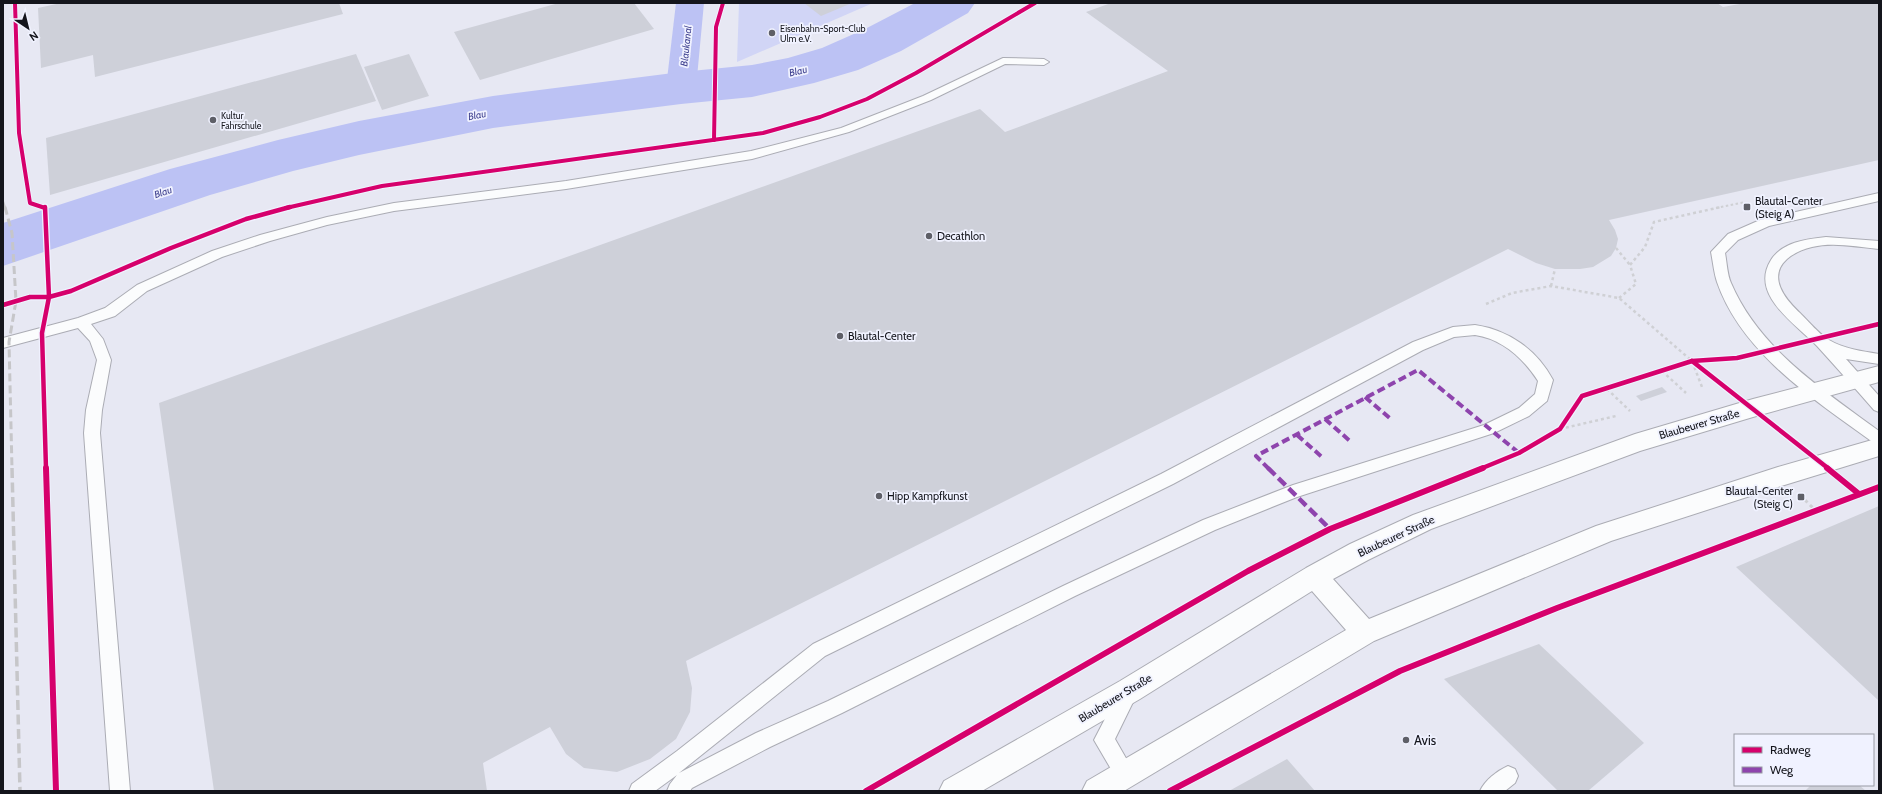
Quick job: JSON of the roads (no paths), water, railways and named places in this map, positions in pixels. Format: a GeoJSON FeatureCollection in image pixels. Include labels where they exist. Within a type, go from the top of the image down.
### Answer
{"type":"FeatureCollection","features":[{"type":"Feature","properties":{"kind":"main road","name":"Blaubeurer Straße"},"geometry":{"type":"LineString","coordinates":[[954,791],[1130,690],[1315,576],[1359,552],[1422,522],[1635,443],[1879,374]]}},
{"type":"Feature","properties":{"kind":"main road"},"geometry":{"type":"LineString","coordinates":[[1097,791],[1365,633],[1605,533],[1778,477],[1879,447]]}},
{"type":"Feature","properties":{"kind":"main road"},"geometry":{"type":"LineString","coordinates":[[1315,576],[1365,633]]}},
{"type":"Feature","properties":{"kind":"lane"},"geometry":{"type":"LineString","coordinates":[[3,343],[80,322],[110,312],[142,288],[180,270],[217,254],[281,233],[327,221],[394,207],[566,185],[752,155],[845,130],[927,98],[1003,61],[1044,62]]}},
{"type":"Feature","properties":{"kind":"lane"},"geometry":{"type":"LineString","coordinates":[[1879,197],[1765,223],[1733,237],[1718,252],[1718,269],[1724,285],[1738,310],[1768,350],[1815,392],[1879,439]]}},
{"type":"Feature","properties":{"kind":"lane"},"geometry":{"type":"LineString","coordinates":[[1879,245],[1827,241],[1805,244],[1785,252],[1772,267],[1772,284],[1780,301],[1857,380],[1879,406]]}},
{"type":"Feature","properties":{"kind":"lane"},"geometry":{"type":"LineString","coordinates":[[80,322],[96,338],[104,360],[94,410],[92,433],[120,791]]}},
{"type":"Feature","properties":{"kind":"lane"},"geometry":{"type":"LineString","coordinates":[[639,791],[684,758],[819,650],[1167,479],[1418,346],[1451,333],[1475,330],[1488,333],[1507,341],[1524,352],[1537,366],[1546,380],[1542,396],[1524,412],[1489,428],[1293,492],[1209,525],[1069,591],[842,703],[763,740],[685,781],[677,791]]}},
{"type":"Feature","properties":{"kind":"lane"},"geometry":{"type":"LineString","coordinates":[[1822,343],[1848,354],[1879,359]]}},
{"type":"Feature","properties":{"kind":"lane"},"geometry":{"type":"LineString","coordinates":[[1125,774],[1104,740],[1130,690]]}},
{"type":"Feature","properties":{"kind":"lane"},"geometry":{"type":"LineString","coordinates":[[1490,791],[1508,776]]}},
{"type":"Feature","properties":{"kind":"waterway","name":"Blaukanal"},"geometry":{"type":"LineString","coordinates":[[681,88],[690,3]]}},
{"type":"Feature","properties":{"kind":"waterway","name":"Blau"},"geometry":{"type":"LineString","coordinates":[[3,245],[190,182],[278,157],[359,138],[493,112],[681,88],[752,81],[796,72],[840,59],[883,40],[951,3]]}},
{"type":"Feature","properties":{"kind":"railway"},"geometry":{"type":"LineString","coordinates":[[3,202],[5,208]]}},
{"type":"Feature","properties":{"kind":"railway"},"geometry":{"type":"LineString","coordinates":[[5,207],[12,233],[16,301],[9,342],[12,469]]}},
{"type":"Feature","properties":{"kind":"railway"},"geometry":{"type":"LineString","coordinates":[[12,468],[20,791]]}},
{"type":"Feature","properties":{"kind":"place","name":"Eisenbahn-Sport-Club Ulm e.V."},"geometry":{"type":"Point","coordinates":[772,33]}},
{"type":"Feature","properties":{"kind":"place","name":"Kultur Fahrschule"},"geometry":{"type":"Point","coordinates":[213,120]}},
{"type":"Feature","properties":{"kind":"place","name":"Blautal-Center (Steig A)"},"geometry":{"type":"Point","coordinates":[1747,207]}},
{"type":"Feature","properties":{"kind":"place","name":"Decathlon"},"geometry":{"type":"Point","coordinates":[929,236]}},
{"type":"Feature","properties":{"kind":"place","name":"Blautal-Center"},"geometry":{"type":"Point","coordinates":[840,336]}},
{"type":"Feature","properties":{"kind":"place","name":"Hipp Kampfkunst"},"geometry":{"type":"Point","coordinates":[879,496]}},
{"type":"Feature","properties":{"kind":"place","name":"Blautal-Center (Steig C)"},"geometry":{"type":"Point","coordinates":[1801,497]}},
{"type":"Feature","properties":{"kind":"place","name":"Avis"},"geometry":{"type":"Point","coordinates":[1406,740]}}]}
